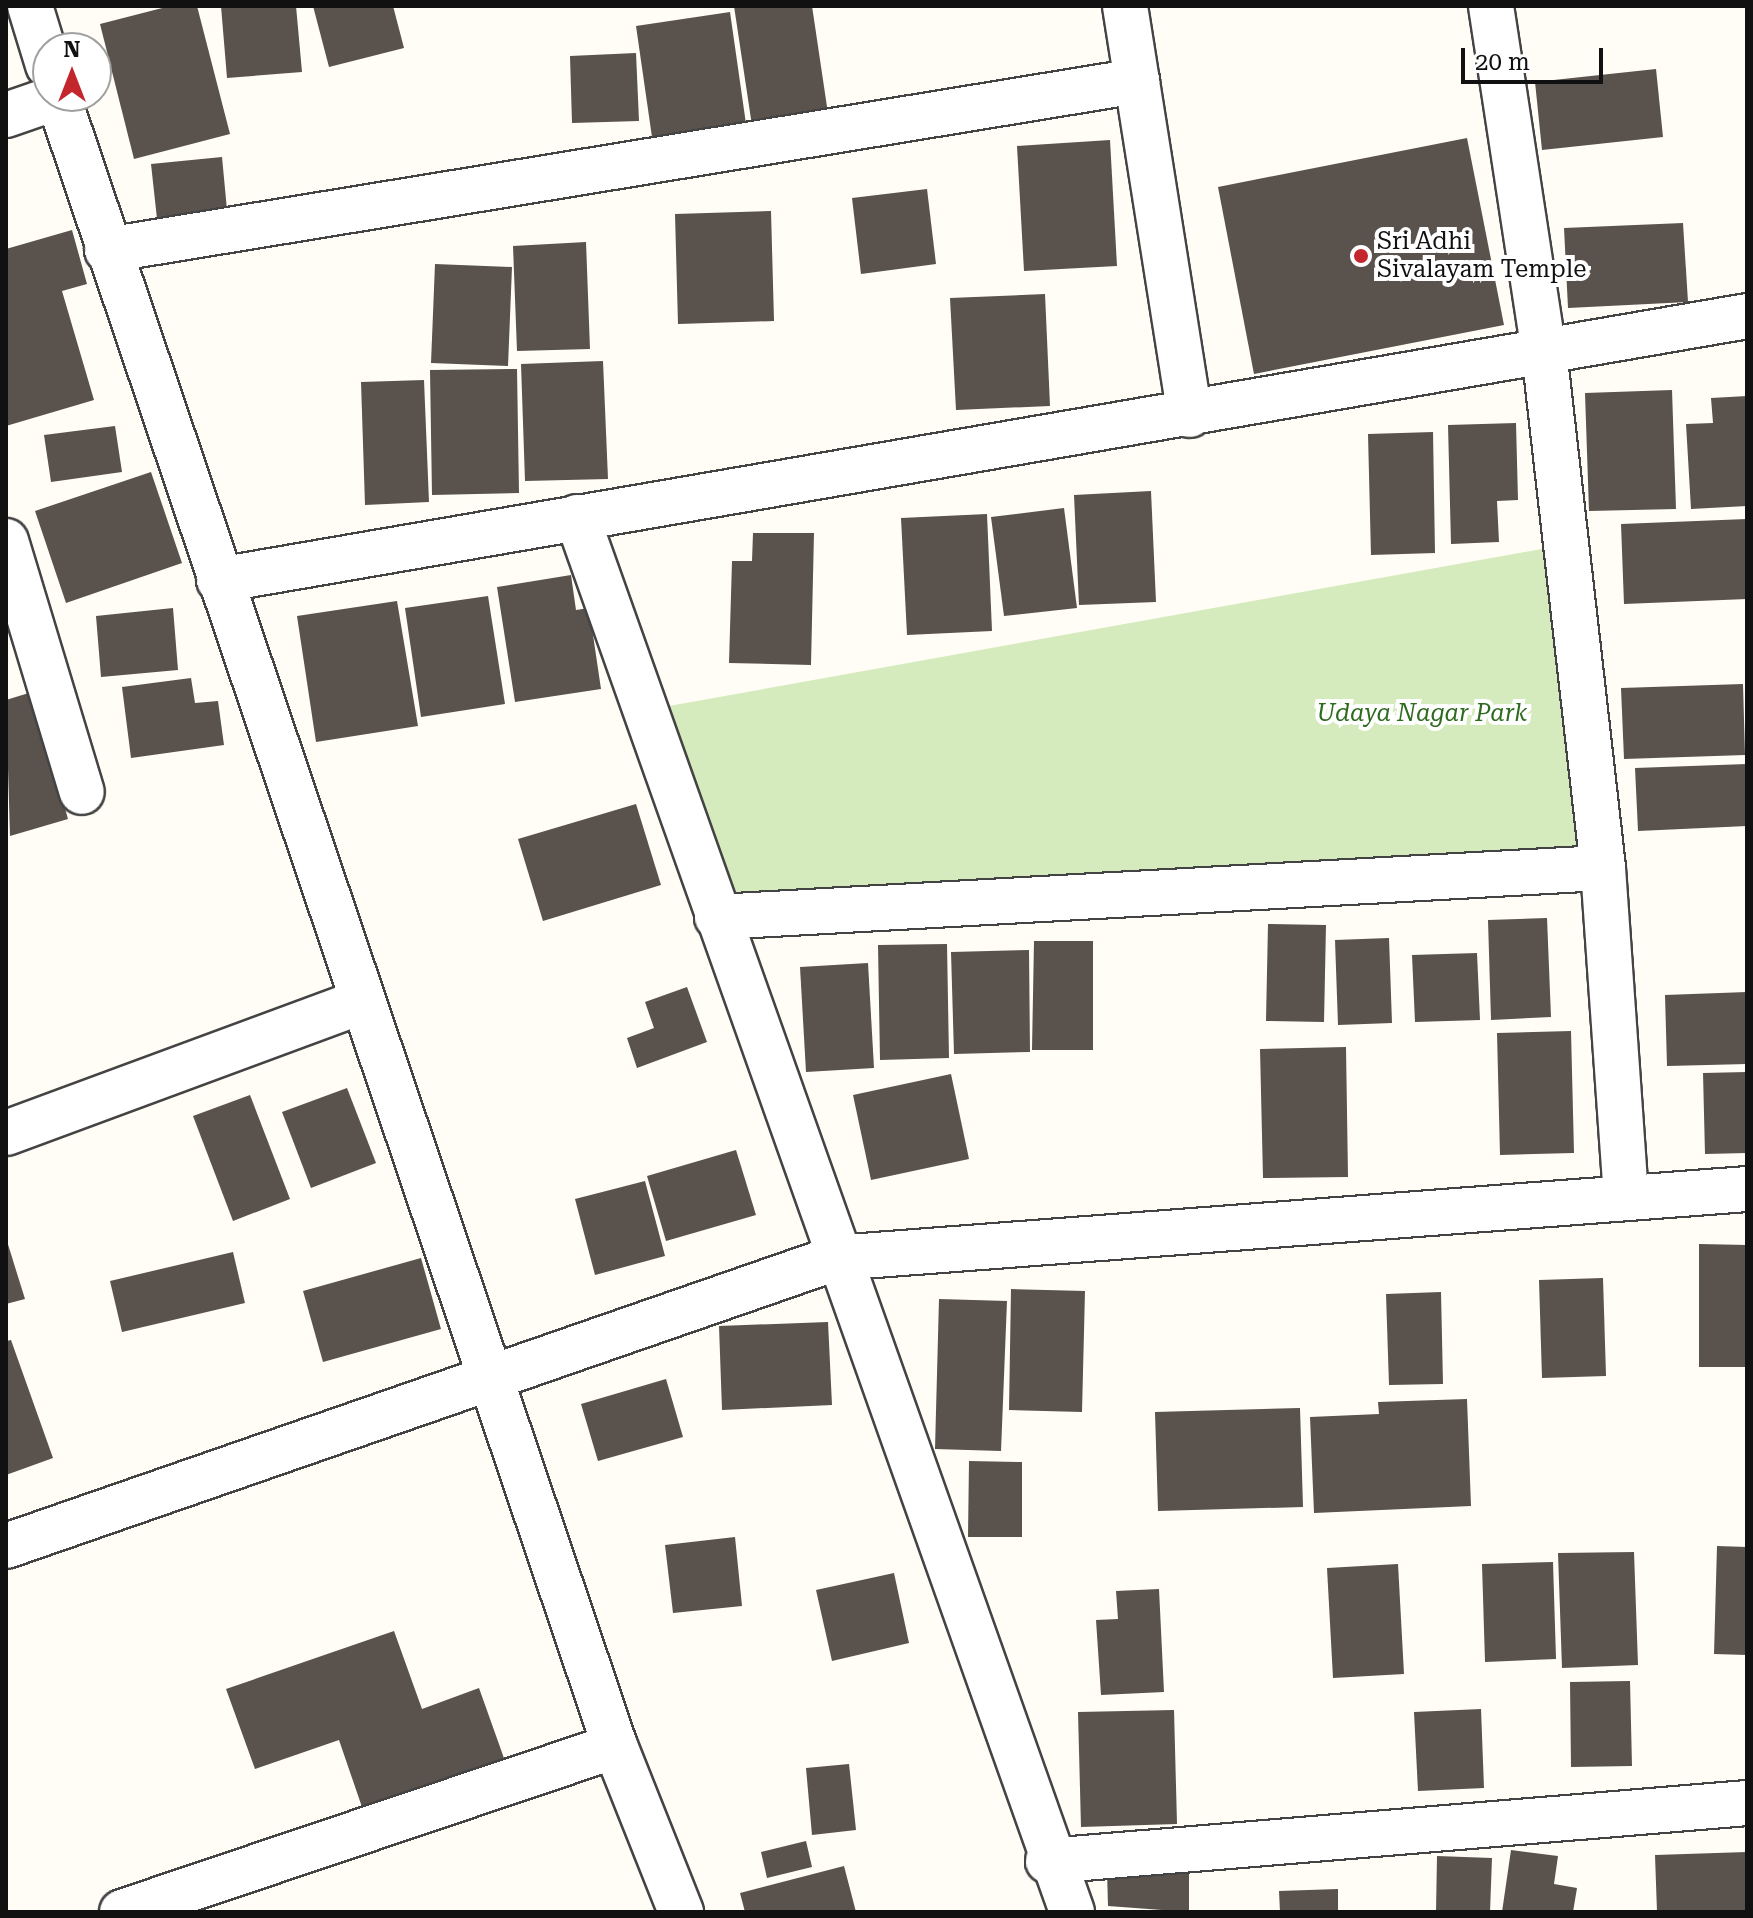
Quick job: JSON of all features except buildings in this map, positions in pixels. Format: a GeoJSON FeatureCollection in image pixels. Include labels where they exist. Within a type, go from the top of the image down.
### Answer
{"type":"FeatureCollection","features":[{"type":"Feature","properties":{"kind":"street"},"geometry":{"type":"LineString","coordinates":[[30,6],[38,32]]}},
{"type":"Feature","properties":{"kind":"street"},"geometry":{"type":"LineString","coordinates":[[1125,6],[1190,415]]}},
{"type":"Feature","properties":{"kind":"street"},"geometry":{"type":"LineString","coordinates":[[1491,6],[1544,351],[1603,868],[1626,1194]]}},
{"type":"Feature","properties":{"kind":"street"},"geometry":{"type":"LineString","coordinates":[[107,250],[1137,81]]}},
{"type":"Feature","properties":{"kind":"street"},"geometry":{"type":"LineString","coordinates":[[6,115],[32,106]]}},
{"type":"Feature","properties":{"kind":"street"},"geometry":{"type":"LineString","coordinates":[[63,112],[107,250],[615,1746],[681,1912]]}},
{"type":"Feature","properties":{"kind":"street"},"geometry":{"type":"LineString","coordinates":[[219,580],[1190,415],[1747,316]]}},
{"type":"Feature","properties":{"kind":"street"},"geometry":{"type":"LineString","coordinates":[[577,517],[1048,1861],[1072,1912]]}},
{"type":"Feature","properties":{"kind":"street"},"geometry":{"type":"LineString","coordinates":[[6,541],[82,792]]}},
{"type":"Feature","properties":{"kind":"street"},"geometry":{"type":"LineString","coordinates":[[717,917],[1603,868]]}},
{"type":"Feature","properties":{"kind":"street"},"geometry":{"type":"LineString","coordinates":[[6,1133],[362,1001]]}},
{"type":"Feature","properties":{"kind":"street"},"geometry":{"type":"LineString","coordinates":[[6,1546],[836,1258],[1626,1194],[1747,1189]]}},
{"type":"Feature","properties":{"kind":"street"},"geometry":{"type":"LineString","coordinates":[[122,1912],[615,1746]]}},
{"type":"Feature","properties":{"kind":"street"},"geometry":{"type":"LineString","coordinates":[[1048,1861],[1747,1803]]}},
{"type":"Feature","properties":{"kind":"green space","name":"Udaya Nagar Park"},"geometry":{"type":"Polygon","coordinates":[[[1547,548],[1583,847],[735,901],[669,706],[1547,548]]]}},
{"type":"Feature","properties":{"kind":"place","name":"Sri Adhi Sivalayam Temple"},"geometry":{"type":"Point","coordinates":[1361,256]}}]}
